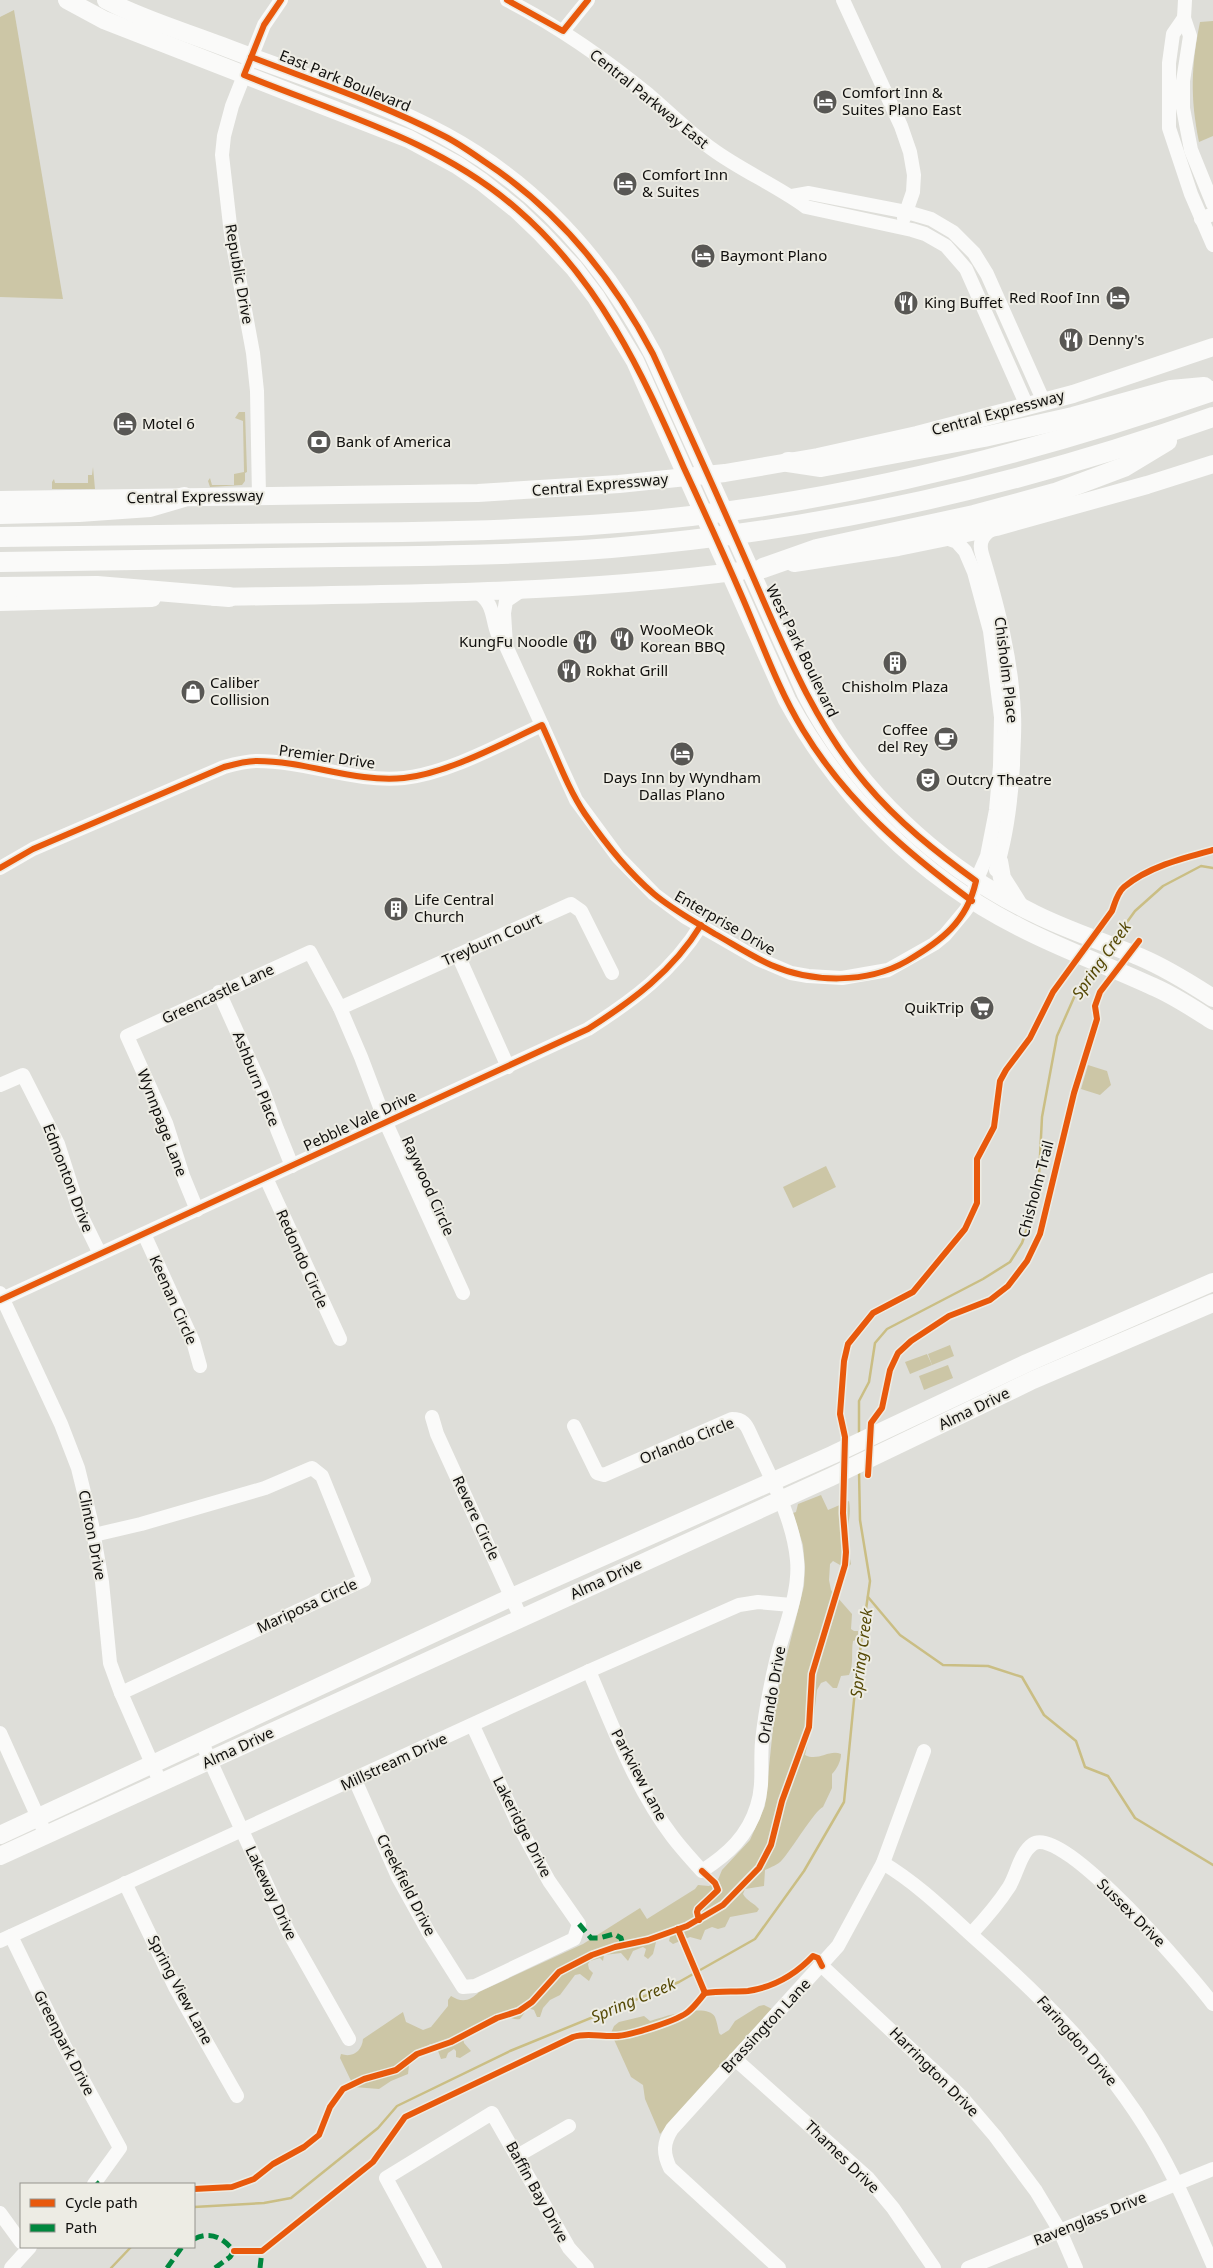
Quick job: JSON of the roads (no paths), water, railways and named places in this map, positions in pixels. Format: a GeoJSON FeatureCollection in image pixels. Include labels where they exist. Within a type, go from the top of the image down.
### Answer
{"type":"FeatureCollection","features":[{"type":"Feature","properties":{"kind":"highway"},"geometry":{"type":"LineString","coordinates":[[788,462],[821,467],[984,437],[1074,417],[1171,390],[1213,386]]}},
{"type":"Feature","properties":{"kind":"highway"},"geometry":{"type":"LineString","coordinates":[[0,537],[510,530],[692,516],[800,501],[900,481],[990,460],[1134,419],[1213,391]]}},
{"type":"Feature","properties":{"kind":"highway"},"geometry":{"type":"LineString","coordinates":[[0,562],[514,554],[613,548],[703,538],[841,517],[939,497],[1066,465],[1213,417]]}},
{"type":"Feature","properties":{"kind":"highway"},"geometry":{"type":"LineString","coordinates":[[763,568],[817,549],[974,515],[1055,493],[1124,467],[1192,425]]}},
{"type":"Feature","properties":{"kind":"highway"},"geometry":{"type":"LineString","coordinates":[[0,514],[79,512],[150,507],[184,497]]}},
{"type":"Feature","properties":{"kind":"highway"},"geometry":{"type":"LineString","coordinates":[[0,587],[97,586],[229,597]]}},
{"type":"Feature","properties":{"kind":"main road","name":"East Park Boulevard"},"geometry":{"type":"LineString","coordinates":[[67,0],[104,20],[390,131],[436,154],[500,195],[542,233],[574,268],[615,326],[635,361],[673,443]]}},
{"type":"Feature","properties":{"kind":"main road","name":"East Park Boulevard"},"geometry":{"type":"LineString","coordinates":[[109,2],[355,96],[446,136],[517,183],[555,217],[591,257],[635,320],[654,354],[693,441]]}},
{"type":"Feature","properties":{"kind":"main road"},"geometry":{"type":"LineString","coordinates":[[104,20],[109,2]]}},
{"type":"Feature","properties":{"kind":"main road"},"geometry":{"type":"LineString","coordinates":[[436,154],[446,136]]}},
{"type":"Feature","properties":{"kind":"main road"},"geometry":{"type":"LineString","coordinates":[[542,233],[555,217]]}},
{"type":"Feature","properties":{"kind":"main road","name":"Central Expressway"},"geometry":{"type":"LineString","coordinates":[[0,500],[522,491],[667,480],[788,462],[918,435],[1036,404],[1126,377],[1213,347]]}},
{"type":"Feature","properties":{"kind":"main road","name":"West Park Boulevard"},"geometry":{"type":"LineString","coordinates":[[693,441],[817,714],[846,759],[865,784],[926,844],[982,885],[1019,906],[1081,934],[1142,958],[1187,981],[1212,997]]}},
{"type":"Feature","properties":{"kind":"main road","name":"West Park Boulevard"},"geometry":{"type":"LineString","coordinates":[[673,443],[787,700],[803,730],[852,798],[890,837],[927,868],[972,901],[1018,927],[1170,994],[1206,1016]]}},
{"type":"Feature","properties":{"kind":"main road"},"geometry":{"type":"LineString","coordinates":[[0,602],[475,592],[617,585],[763,568],[946,538],[996,527],[1138,488],[1213,464]]}},
{"type":"Feature","properties":{"kind":"main road"},"geometry":{"type":"LineString","coordinates":[[999,861],[1002,878],[1019,906]]}},
{"type":"Feature","properties":{"kind":"main road"},"geometry":{"type":"LineString","coordinates":[[1206,1016],[1212,997]]}},
{"type":"Feature","properties":{"kind":"main road","name":"Alma Drive"},"geometry":{"type":"LineString","coordinates":[[0,1835],[512,1597],[832,1455],[972,1389],[1213,1282]]}},
{"type":"Feature","properties":{"kind":"main road"},"geometry":{"type":"LineString","coordinates":[[1184,1294],[1192,1312]]}},
{"type":"Feature","properties":{"kind":"main road","name":"Alma Drive"},"geometry":{"type":"LineString","coordinates":[[0,1856],[884,1453],[1033,1380],[1213,1303]]}},
{"type":"Feature","properties":{"kind":"main road"},"geometry":{"type":"LineString","coordinates":[[972,1389],[980,1406]]}},
{"type":"Feature","properties":{"kind":"street"},"geometry":{"type":"LineString","coordinates":[[251,57],[264,25],[281,0]]}},
{"type":"Feature","properties":{"kind":"street","name":"Central Parkway East"},"geometry":{"type":"LineString","coordinates":[[508,0],[563,31],[616,69],[711,148],[742,170],[792,196],[806,207],[900,227],[925,234],[946,246],[966,269],[1036,404]]}},
{"type":"Feature","properties":{"kind":"street"},"geometry":{"type":"LineString","coordinates":[[563,31],[588,0]]}},
{"type":"Feature","properties":{"kind":"street"},"geometry":{"type":"LineString","coordinates":[[843,0],[898,118],[910,152],[914,175],[913,192],[900,227]]}},
{"type":"Feature","properties":{"kind":"street"},"geometry":{"type":"LineString","coordinates":[[1185,0],[1184,18],[1190,36],[1184,73],[1183,108],[1187,133],[1198,171],[1213,204]]}},
{"type":"Feature","properties":{"kind":"street"},"geometry":{"type":"LineString","coordinates":[[1184,18],[1173,34],[1168,72],[1169,128],[1176,155],[1207,217],[1213,245]]}},
{"type":"Feature","properties":{"kind":"street","name":"Republic Drive"},"geometry":{"type":"LineString","coordinates":[[251,57],[227,120],[222,155],[232,234],[253,353],[257,391],[259,496]]}},
{"type":"Feature","properties":{"kind":"street"},"geometry":{"type":"LineString","coordinates":[[1168,72],[1184,73]]}},
{"type":"Feature","properties":{"kind":"street"},"geometry":{"type":"LineString","coordinates":[[792,196],[809,193],[907,212],[931,219],[953,232],[978,260],[996,294],[1036,404]]}},
{"type":"Feature","properties":{"kind":"street"},"geometry":{"type":"LineString","coordinates":[[966,269],[978,260]]}},
{"type":"Feature","properties":{"kind":"street"},"geometry":{"type":"LineString","coordinates":[[981,301],[996,294]]}},
{"type":"Feature","properties":{"kind":"street","name":"Chisholm Place"},"geometry":{"type":"LineString","coordinates":[[982,885],[999,861],[1009,811],[993,586],[980,546],[985,534],[996,527]]}},
{"type":"Feature","properties":{"kind":"street","name":"Chisholm Place"},"geometry":{"type":"LineString","coordinates":[[946,538],[957,542],[965,551],[996,630]]}},
{"type":"Feature","properties":{"kind":"street","name":"Enterprise Drive"},"geometry":{"type":"LineString","coordinates":[[522,590],[506,601],[504,613],[506,646],[576,800],[601,836],[654,894],[668,906],[758,959],[785,970],[808,976],[842,978],[888,970],[915,956],[945,935],[982,885]]}},
{"type":"Feature","properties":{"kind":"street","name":"Enterprise Drive"},"geometry":{"type":"LineString","coordinates":[[475,592],[490,605],[495,627],[501,641],[506,646]]}},
{"type":"Feature","properties":{"kind":"street","name":"Premier Drive"},"geometry":{"type":"LineString","coordinates":[[0,868],[33,849],[224,767],[256,761],[274,762],[370,777],[404,778],[440,770],[542,726]]}},
{"type":"Feature","properties":{"kind":"street","name":"Chisholm Place"},"geometry":{"type":"LineString","coordinates":[[982,885],[1006,766]]}},
{"type":"Feature","properties":{"kind":"street","name":"Treyburn Court"},"geometry":{"type":"LineString","coordinates":[[340,1008],[571,904],[581,911],[612,973]]}},
{"type":"Feature","properties":{"kind":"street","name":"Pebble Vale Drive"},"geometry":{"type":"LineString","coordinates":[[1,1297],[197,1210],[588,1029],[622,1007],[674,963],[701,926]]}},
{"type":"Feature","properties":{"kind":"street","name":"Greencastle Lane"},"geometry":{"type":"LineString","coordinates":[[126,1036],[310,952]]}},
{"type":"Feature","properties":{"kind":"street","name":"Raywood Circle"},"geometry":{"type":"LineString","coordinates":[[310,952],[340,1008],[386,1123],[462,1293]]}},
{"type":"Feature","properties":{"kind":"street"},"geometry":{"type":"LineString","coordinates":[[458,955],[508,1067]]}},
{"type":"Feature","properties":{"kind":"street","name":"Ashburn Place"},"geometry":{"type":"LineString","coordinates":[[219,992],[264,1090],[292,1166]]}},
{"type":"Feature","properties":{"kind":"street","name":"Wynnpage Lane"},"geometry":{"type":"LineString","coordinates":[[126,1036],[166,1123],[183,1176],[197,1210]]}},
{"type":"Feature","properties":{"kind":"street","name":"Edmonton Drive"},"geometry":{"type":"LineString","coordinates":[[0,1085],[23,1074],[58,1144],[80,1213],[100,1254]]}},
{"type":"Feature","properties":{"kind":"street","name":"Redondo Circle"},"geometry":{"type":"LineString","coordinates":[[266,1178],[340,1339]]}},
{"type":"Feature","properties":{"kind":"street","name":"Keenan Circle"},"geometry":{"type":"LineString","coordinates":[[144,1234],[193,1341],[200,1366]]}},
{"type":"Feature","properties":{"kind":"street","name":"Clinton Drive"},"geometry":{"type":"LineString","coordinates":[[1,1297],[61,1424],[76,1462],[94,1536],[102,1582],[110,1663],[121,1693],[161,1784]]}},
{"type":"Feature","properties":{"kind":"street","name":"Revere Circle"},"geometry":{"type":"LineString","coordinates":[[432,1417],[437,1434],[521,1618]]}},
{"type":"Feature","properties":{"kind":"street","name":"Orlando Circle"},"geometry":{"type":"LineString","coordinates":[[574,1426],[593,1466],[598,1473],[604,1474],[732,1419],[740,1419],[746,1424],[780,1500]]}},
{"type":"Feature","properties":{"kind":"street","name":"Mariposa Circle"},"geometry":{"type":"LineString","coordinates":[[94,1536],[264,1488],[312,1468],[322,1476],[364,1580],[121,1693]]}},
{"type":"Feature","properties":{"kind":"street","name":"Orlando Drive"},"geometry":{"type":"LineString","coordinates":[[702,1871],[722,1858],[739,1842],[758,1806],[761,1786],[762,1744],[768,1698],[797,1583],[797,1561],[793,1535],[780,1500]]}},
{"type":"Feature","properties":{"kind":"street","name":"Millstream Drive"},"geometry":{"type":"LineString","coordinates":[[6,1938],[242,1832],[589,1671],[738,1605],[758,1602],[791,1605]]}},
{"type":"Feature","properties":{"kind":"street","name":"Parkview Lane"},"geometry":{"type":"LineString","coordinates":[[589,1671],[633,1770],[651,1804],[672,1836],[702,1871]]}},
{"type":"Feature","properties":{"kind":"street","name":"Lakeridge Drive"},"geometry":{"type":"LineString","coordinates":[[463,1987],[475,1986],[574,1939],[579,1924],[550,1882],[520,1828],[473,1726]]}},
{"type":"Feature","properties":{"kind":"street"},"geometry":{"type":"LineString","coordinates":[[0,1733],[46,1835]]}},
{"type":"Feature","properties":{"kind":"street","name":"Lakeway Drive"},"geometry":{"type":"LineString","coordinates":[[202,1742],[288,1931],[349,2039]]}},
{"type":"Feature","properties":{"kind":"street","name":"Brassington Lane"},"geometry":{"type":"LineString","coordinates":[[779,2268],[670,2168],[664,2147],[672,2129],[822,1966],[844,1936],[883,1863],[924,1751]]}},
{"type":"Feature","properties":{"kind":"street","name":"Creekfield Drive"},"geometry":{"type":"LineString","coordinates":[[355,1780],[398,1876],[429,1933],[463,1987]]}},
{"type":"Feature","properties":{"kind":"street","name":"Sussex Drive"},"geometry":{"type":"LineString","coordinates":[[971,1934],[996,1907],[1010,1885],[1028,1849],[1034,1843],[1044,1842],[1058,1849],[1105,1886],[1167,1948],[1213,2004]]}},
{"type":"Feature","properties":{"kind":"street","name":"Faringdon Drive"},"geometry":{"type":"LineString","coordinates":[[883,1863],[919,1887],[971,1934],[1051,2008],[1096,2058],[1153,2138],[1213,2265]]}},
{"type":"Feature","properties":{"kind":"street","name":"Spring View Lane"},"geometry":{"type":"LineString","coordinates":[[126,1883],[176,1987],[238,2096]]}},
{"type":"Feature","properties":{"kind":"street","name":"Greenpark Drive"},"geometry":{"type":"LineString","coordinates":[[6,1938],[120,2148],[95,2183]]}},
{"type":"Feature","properties":{"kind":"street","name":"Harrington Drive"},"geometry":{"type":"LineString","coordinates":[[822,1966],[960,2095],[1017,2164],[1036,2191],[1060,2231],[1076,2268]]}},
{"type":"Feature","properties":{"kind":"street","name":"Thames Drive"},"geometry":{"type":"LineString","coordinates":[[735,2059],[868,2178],[917,2240],[934,2268]]}},
{"type":"Feature","properties":{"kind":"street","name":"Baffin Bay Drive"},"geometry":{"type":"LineString","coordinates":[[435,2268],[386,2178],[492,2113],[568,2248],[587,2268]]}},
{"type":"Feature","properties":{"kind":"street"},"geometry":{"type":"LineString","coordinates":[[517,2156],[569,2126]]}},
{"type":"Feature","properties":{"kind":"street","name":"Ravenglass Drive"},"geometry":{"type":"LineString","coordinates":[[968,2268],[1213,2169]]}},
{"type":"Feature","properties":{"kind":"street"},"geometry":{"type":"LineString","coordinates":[[0,2213],[20,2238]]}},
{"type":"Feature","properties":{"kind":"street"},"geometry":{"type":"LineString","coordinates":[[11,2268],[25,2248]]}},
{"type":"Feature","properties":{"kind":"waterway","name":"Spring Creek"},"geometry":{"type":"LineString","coordinates":[[1114,940],[1135,911],[1163,886],[1201,866],[1213,868]]}},
{"type":"Feature","properties":{"kind":"waterway","name":"Spring Creek"},"geometry":{"type":"LineString","coordinates":[[859,1435],[859,1401],[869,1382],[875,1343],[887,1329],[983,1279],[1010,1262],[1022,1243],[1038,1196],[1042,1117],[1057,1036],[1076,993],[1094,969]]}},
{"type":"Feature","properties":{"kind":"waterway","name":"Spring Creek"},"geometry":{"type":"LineString","coordinates":[[195,2207],[264,2203],[291,2198],[378,2128],[397,2106],[510,2051],[679,1982],[755,1939],[804,1871],[844,1802],[856,1680],[870,1581],[860,1520],[859,1471]]}},
{"type":"Feature","properties":{"kind":"waterway"},"geometry":{"type":"LineString","coordinates":[[868,1597],[900,1635],[943,1665],[988,1666],[1022,1677],[1044,1715],[1076,1741],[1085,1767],[1108,1776],[1135,1818],[1213,1865]]}},
{"type":"Feature","properties":{"kind":"waterway","name":"Spring Creek"},"geometry":{"type":"LineString","coordinates":[[111,2268],[130,2248]]}},
{"type":"Feature","properties":{"kind":"place","name":"Comfort Inn & Suites Plano East"},"geometry":{"type":"Point","coordinates":[825,102]}},
{"type":"Feature","properties":{"kind":"place","name":"Comfort Inn & Suites"},"geometry":{"type":"Point","coordinates":[625,184]}},
{"type":"Feature","properties":{"kind":"place","name":"Baymont Plano"},"geometry":{"type":"Point","coordinates":[703,256]}},
{"type":"Feature","properties":{"kind":"place","name":"Red Roof Inn"},"geometry":{"type":"Point","coordinates":[1118,298]}},
{"type":"Feature","properties":{"kind":"place","name":"King Buffet"},"geometry":{"type":"Point","coordinates":[906,303]}},
{"type":"Feature","properties":{"kind":"place","name":"Denny's"},"geometry":{"type":"Point","coordinates":[1071,340]}},
{"type":"Feature","properties":{"kind":"place","name":"Motel 6"},"geometry":{"type":"Point","coordinates":[125,424]}},
{"type":"Feature","properties":{"kind":"place","name":"Bank of America"},"geometry":{"type":"Point","coordinates":[319,442]}},
{"type":"Feature","properties":{"kind":"place","name":"WooMeOk Korean BBQ"},"geometry":{"type":"Point","coordinates":[622,639]}},
{"type":"Feature","properties":{"kind":"place","name":"KungFu Noodle"},"geometry":{"type":"Point","coordinates":[585,642]}},
{"type":"Feature","properties":{"kind":"place","name":"Chisholm Plaza"},"geometry":{"type":"Point","coordinates":[895,663]}},
{"type":"Feature","properties":{"kind":"place","name":"Rokhat Grill"},"geometry":{"type":"Point","coordinates":[569,671]}},
{"type":"Feature","properties":{"kind":"place","name":"Caliber Collision"},"geometry":{"type":"Point","coordinates":[193,692]}},
{"type":"Feature","properties":{"kind":"place","name":"Coffee del Rey"},"geometry":{"type":"Point","coordinates":[946,739]}},
{"type":"Feature","properties":{"kind":"place","name":"Days Inn by Wyndham Dallas Plano"},"geometry":{"type":"Point","coordinates":[682,754]}},
{"type":"Feature","properties":{"kind":"place","name":"Outcry Theatre"},"geometry":{"type":"Point","coordinates":[928,780]}},
{"type":"Feature","properties":{"kind":"place","name":"Life Central Church"},"geometry":{"type":"Point","coordinates":[396,909]}},
{"type":"Feature","properties":{"kind":"place","name":"QuikTrip"},"geometry":{"type":"Point","coordinates":[982,1008]}}]}
